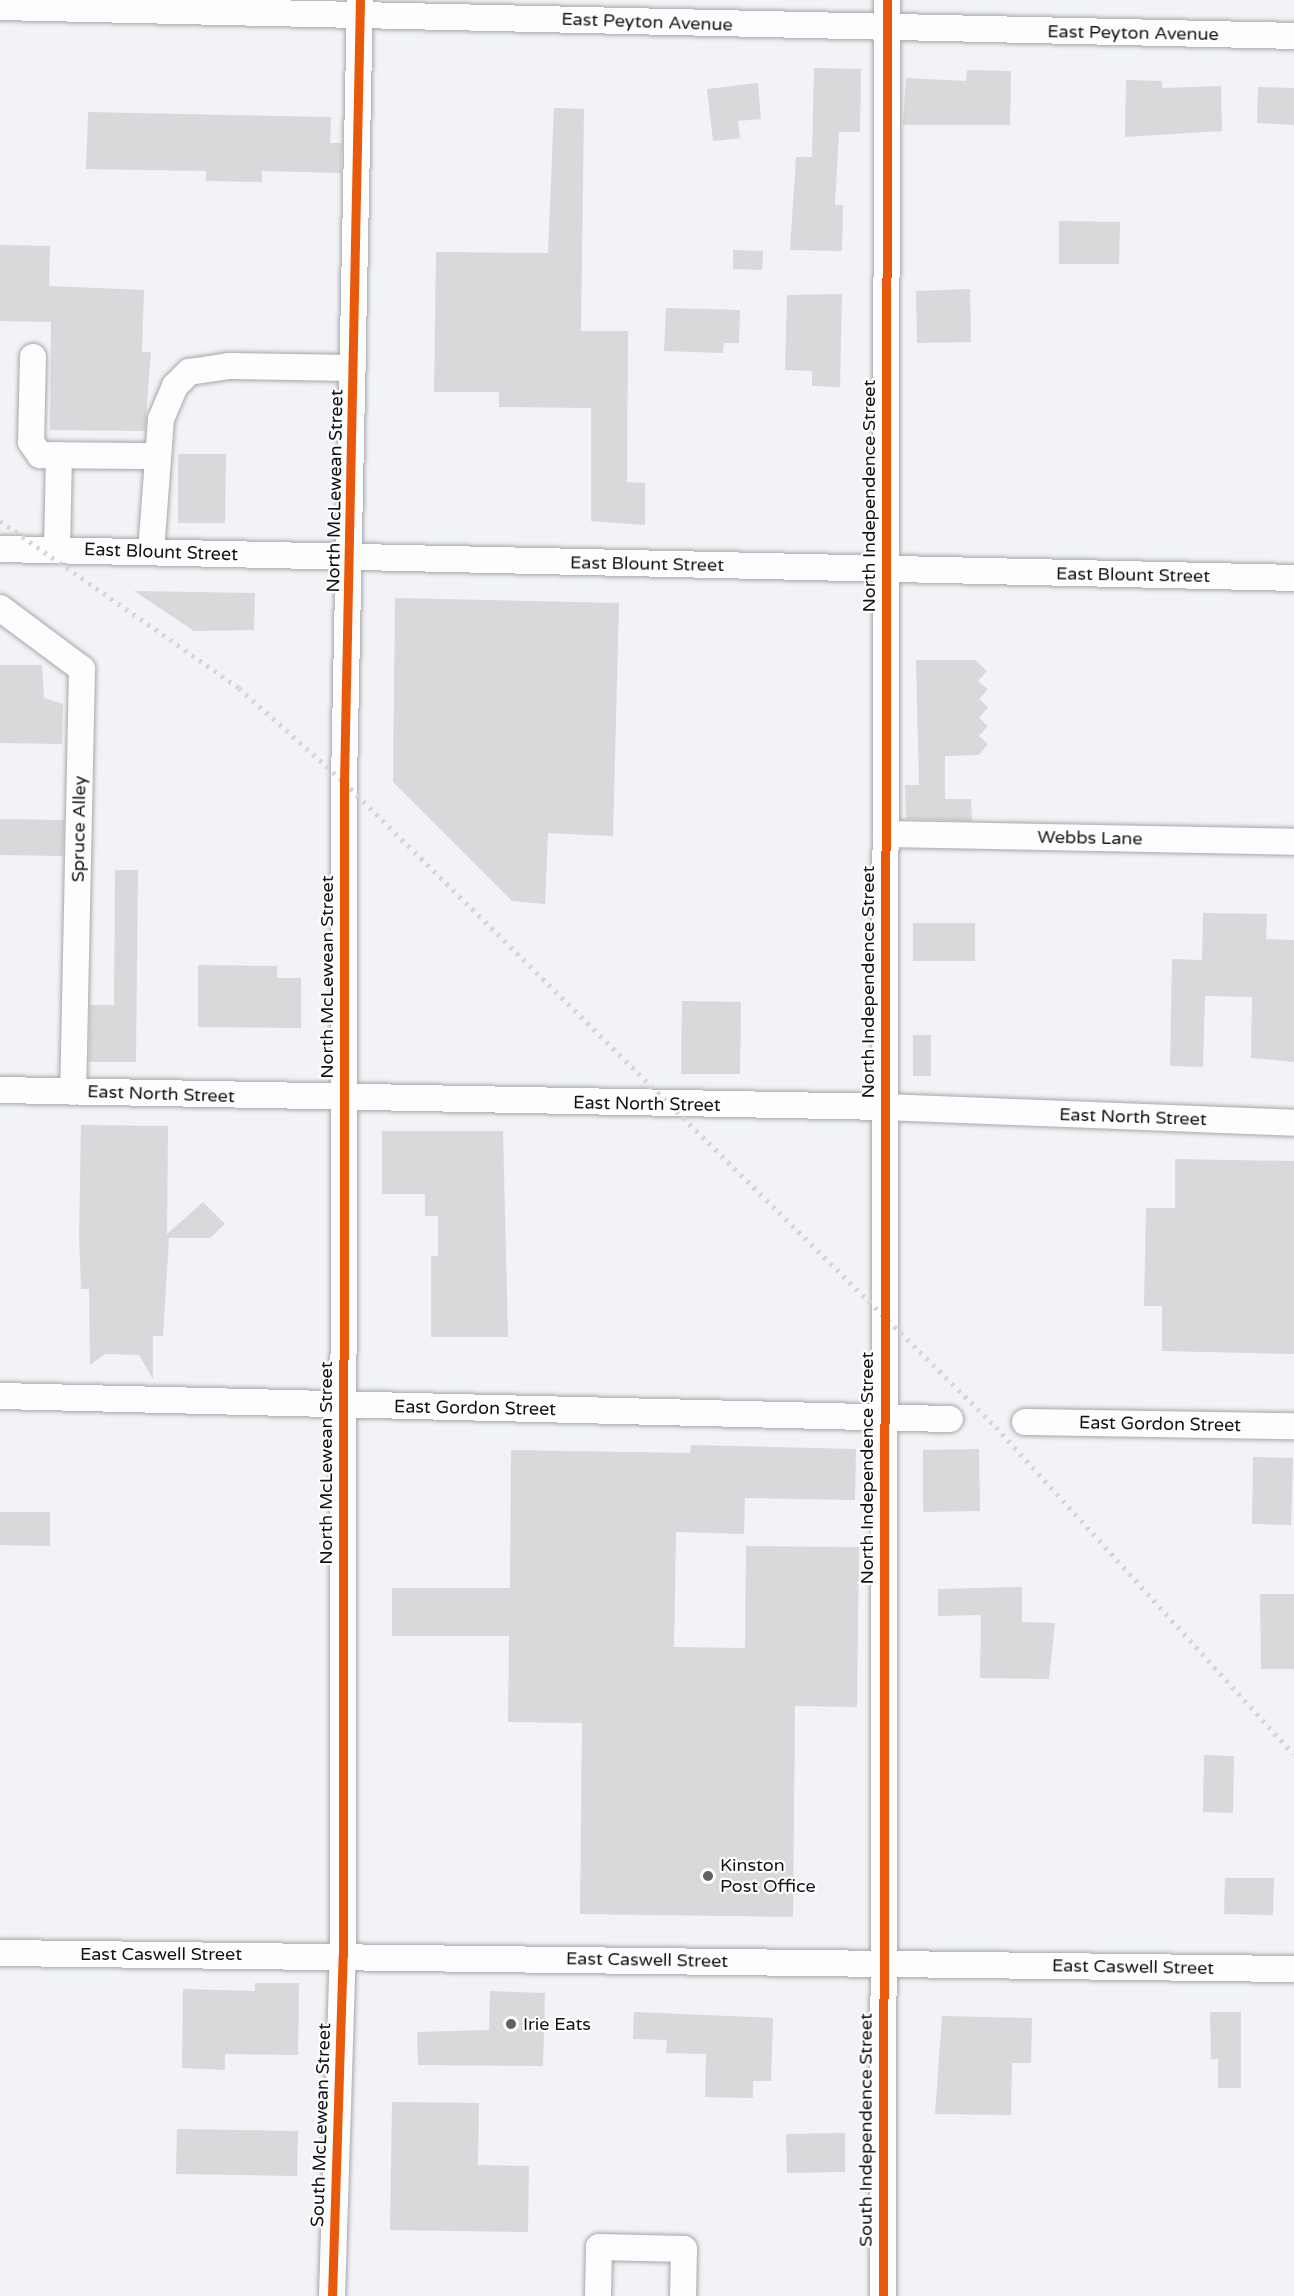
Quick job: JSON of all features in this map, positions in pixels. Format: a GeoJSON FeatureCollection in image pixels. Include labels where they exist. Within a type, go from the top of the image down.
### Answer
{"type":"FeatureCollection","features":[{"type":"Feature","properties":{"kind":"street","name":"North Independence Street"},"geometry":{"type":"LineString","coordinates":[[883,1963],[887,0]]}},
{"type":"Feature","properties":{"kind":"street","name":"East Peyton Avenue"},"geometry":{"type":"LineString","coordinates":[[0,7],[61,4],[360,7],[887,30],[1294,36]]}},
{"type":"Feature","properties":{"kind":"street","name":"North McLewean Street"},"geometry":{"type":"LineString","coordinates":[[343,1955],[343,1099],[360,7]]}},
{"type":"Feature","properties":{"kind":"street"},"geometry":{"type":"LineString","coordinates":[[33,357],[31,442],[40,455],[157,456]]}},
{"type":"Feature","properties":{"kind":"street"},"geometry":{"type":"LineString","coordinates":[[151,552],[157,456],[166,402],[189,372],[229,366],[353,368]]}},
{"type":"Feature","properties":{"kind":"street"},"geometry":{"type":"LineString","coordinates":[[57,549],[59,455]]}},
{"type":"Feature","properties":{"kind":"street","name":"East Blount Street"},"geometry":{"type":"LineString","coordinates":[[0,549],[1294,578]]}},
{"type":"Feature","properties":{"kind":"street","name":"Spruce Alley"},"geometry":{"type":"LineString","coordinates":[[0,608],[82,669],[73,1092]]}},
{"type":"Feature","properties":{"kind":"street","name":"Webbs Lane"},"geometry":{"type":"LineString","coordinates":[[886,834],[1294,842]]}},
{"type":"Feature","properties":{"kind":"street","name":"East North Street"},"geometry":{"type":"LineString","coordinates":[[0,1090],[343,1099],[884,1107],[1294,1123]]}},
{"type":"Feature","properties":{"kind":"street","name":"East Gordon Street"},"geometry":{"type":"LineString","coordinates":[[0,1396],[950,1419]]}},
{"type":"Feature","properties":{"kind":"street","name":"East Gordon Street"},"geometry":{"type":"LineString","coordinates":[[1026,1422],[1294,1426]]}},
{"type":"Feature","properties":{"kind":"street","name":"East Caswell Street"},"geometry":{"type":"LineString","coordinates":[[0,1953],[343,1955],[1294,1969]]}},
{"type":"Feature","properties":{"kind":"street","name":"South McLewean Street"},"geometry":{"type":"LineString","coordinates":[[332,2296],[343,1955]]}},
{"type":"Feature","properties":{"kind":"street","name":"South Independence Street"},"geometry":{"type":"LineString","coordinates":[[883,1963],[883,2296]]}},
{"type":"Feature","properties":{"kind":"street"},"geometry":{"type":"LineString","coordinates":[[598,2296],[598,2247],[684,2248],[683,2296]]}},
{"type":"Feature","properties":{"kind":"building"},"geometry":{"type":"Polygon","coordinates":[[[814,68],[861,69],[860,132],[839,132],[835,205],[843,205],[842,251],[790,250],[796,157],[812,157],[814,68]]]}},
{"type":"Feature","properties":{"kind":"building"},"geometry":{"type":"Polygon","coordinates":[[[967,70],[1011,71],[1010,125],[903,125],[906,78],[966,81],[967,70]]]}},
{"type":"Feature","properties":{"kind":"building"},"geometry":{"type":"Polygon","coordinates":[[[1126,80],[1162,81],[1162,88],[1221,86],[1222,131],[1125,137],[1126,80]]]}},
{"type":"Feature","properties":{"kind":"building"},"geometry":{"type":"Polygon","coordinates":[[[758,83],[761,119],[738,121],[740,138],[713,141],[707,89],[758,83]]]}},
{"type":"Feature","properties":{"kind":"building"},"geometry":{"type":"Polygon","coordinates":[[[1258,87],[1294,88],[1294,125],[1257,123],[1258,87]]]}},
{"type":"Feature","properties":{"kind":"building"},"geometry":{"type":"Polygon","coordinates":[[[554,108],[584,109],[581,331],[628,331],[627,482],[645,483],[645,525],[591,521],[591,408],[499,407],[499,392],[434,392],[436,252],[548,253],[554,108]]]}},
{"type":"Feature","properties":{"kind":"building"},"geometry":{"type":"Polygon","coordinates":[[[88,112],[331,117],[330,143],[342,143],[341,173],[262,171],[262,182],[206,181],[206,171],[86,169],[88,112]]]}},
{"type":"Feature","properties":{"kind":"building"},"geometry":{"type":"Polygon","coordinates":[[[1059,221],[1120,222],[1119,264],[1059,264],[1059,221]]]}},
{"type":"Feature","properties":{"kind":"building"},"geometry":{"type":"Polygon","coordinates":[[[0,245],[50,246],[49,286],[144,290],[142,352],[151,352],[145,431],[50,430],[51,322],[0,321],[0,245]]]}},
{"type":"Feature","properties":{"kind":"building"},"geometry":{"type":"Polygon","coordinates":[[[733,250],[763,251],[762,270],[733,269],[733,250]]]}},
{"type":"Feature","properties":{"kind":"building"},"geometry":{"type":"Polygon","coordinates":[[[970,289],[971,342],[917,343],[916,291],[970,289]]]}},
{"type":"Feature","properties":{"kind":"building"},"geometry":{"type":"Polygon","coordinates":[[[842,294],[840,387],[812,386],[812,371],[785,370],[787,295],[842,294]]]}},
{"type":"Feature","properties":{"kind":"building"},"geometry":{"type":"Polygon","coordinates":[[[666,308],[740,310],[739,343],[724,343],[723,353],[664,351],[666,308]]]}},
{"type":"Feature","properties":{"kind":"building"},"geometry":{"type":"Polygon","coordinates":[[[178,454],[226,454],[225,523],[178,523],[178,454]]]}},
{"type":"Feature","properties":{"kind":"building"},"geometry":{"type":"Polygon","coordinates":[[[134,591],[255,593],[254,630],[194,631],[134,591]]]}},
{"type":"Feature","properties":{"kind":"building"},"geometry":{"type":"Polygon","coordinates":[[[395,598],[619,603],[613,836],[548,833],[545,904],[512,901],[393,782],[395,598]]]}},
{"type":"Feature","properties":{"kind":"building"},"geometry":{"type":"Polygon","coordinates":[[[916,660],[975,660],[987,671],[978,681],[988,689],[979,699],[988,707],[979,718],[988,726],[979,736],[988,744],[979,755],[945,756],[945,799],[971,799],[972,821],[906,819],[905,785],[919,785],[916,660]]]}},
{"type":"Feature","properties":{"kind":"building"},"geometry":{"type":"Polygon","coordinates":[[[0,665],[42,665],[44,698],[63,704],[62,744],[0,743],[0,665]]]}},
{"type":"Feature","properties":{"kind":"building"},"geometry":{"type":"Polygon","coordinates":[[[0,819],[64,820],[63,856],[0,855],[0,819]]]}},
{"type":"Feature","properties":{"kind":"building"},"geometry":{"type":"Polygon","coordinates":[[[115,870],[138,870],[136,1062],[89,1062],[90,1005],[114,1005],[115,870]]]}},
{"type":"Feature","properties":{"kind":"building"},"geometry":{"type":"Polygon","coordinates":[[[1203,913],[1267,914],[1266,939],[1294,940],[1294,1062],[1251,1058],[1252,997],[1205,996],[1203,1067],[1170,1066],[1172,959],[1202,960],[1203,913]]]}},
{"type":"Feature","properties":{"kind":"building"},"geometry":{"type":"Polygon","coordinates":[[[913,923],[975,923],[975,961],[913,961],[913,923]]]}},
{"type":"Feature","properties":{"kind":"building"},"geometry":{"type":"Polygon","coordinates":[[[198,965],[277,966],[277,978],[301,978],[301,1028],[198,1027],[198,965]]]}},
{"type":"Feature","properties":{"kind":"building"},"geometry":{"type":"Polygon","coordinates":[[[682,1001],[741,1002],[740,1074],[681,1074],[682,1001]]]}},
{"type":"Feature","properties":{"kind":"building"},"geometry":{"type":"Polygon","coordinates":[[[913,1035],[931,1035],[931,1076],[913,1076],[913,1035]]]}},
{"type":"Feature","properties":{"kind":"building"},"geometry":{"type":"Polygon","coordinates":[[[81,1125],[168,1126],[167,1234],[203,1202],[225,1224],[210,1238],[169,1238],[163,1336],[153,1336],[153,1379],[139,1355],[105,1354],[90,1365],[89,1289],[81,1289],[79,1237],[81,1125]]]}},
{"type":"Feature","properties":{"kind":"building"},"geometry":{"type":"Polygon","coordinates":[[[382,1131],[503,1131],[508,1337],[431,1337],[431,1256],[438,1256],[438,1216],[425,1216],[425,1194],[382,1194],[382,1131]]]}},
{"type":"Feature","properties":{"kind":"building"},"geometry":{"type":"Polygon","coordinates":[[[1175,1159],[1294,1161],[1294,1354],[1162,1351],[1162,1306],[1144,1306],[1146,1208],[1175,1208],[1175,1159]]]}},
{"type":"Feature","properties":{"kind":"building"},"geometry":{"type":"Polygon","coordinates":[[[691,1445],[856,1449],[855,1500],[745,1498],[744,1534],[676,1532],[674,1647],[745,1648],[746,1546],[859,1547],[857,1707],[795,1706],[793,1917],[580,1914],[582,1723],[508,1722],[509,1636],[392,1636],[392,1588],[510,1588],[511,1450],[690,1453],[691,1445]]]}},
{"type":"Feature","properties":{"kind":"building"},"geometry":{"type":"Polygon","coordinates":[[[979,1449],[980,1511],[923,1512],[923,1450],[979,1449]]]}},
{"type":"Feature","properties":{"kind":"building"},"geometry":{"type":"Polygon","coordinates":[[[1253,1457],[1293,1458],[1291,1525],[1252,1524],[1253,1457]]]}},
{"type":"Feature","properties":{"kind":"building"},"geometry":{"type":"Polygon","coordinates":[[[0,1512],[50,1512],[50,1546],[0,1545],[0,1512]]]}},
{"type":"Feature","properties":{"kind":"building"},"geometry":{"type":"Polygon","coordinates":[[[1022,1587],[1022,1622],[1055,1623],[1049,1679],[980,1678],[981,1615],[938,1616],[938,1589],[1022,1587]]]}},
{"type":"Feature","properties":{"kind":"building"},"geometry":{"type":"Polygon","coordinates":[[[1260,1594],[1294,1594],[1294,1669],[1261,1669],[1260,1594]]]}},
{"type":"Feature","properties":{"kind":"building"},"geometry":{"type":"Polygon","coordinates":[[[1204,1755],[1234,1756],[1233,1813],[1203,1812],[1204,1755]]]}},
{"type":"Feature","properties":{"kind":"building"},"geometry":{"type":"Polygon","coordinates":[[[1225,1878],[1274,1878],[1273,1915],[1224,1914],[1225,1878]]]}},
{"type":"Feature","properties":{"kind":"building"},"geometry":{"type":"Polygon","coordinates":[[[255,1983],[299,1983],[298,2055],[225,2054],[225,2070],[182,2068],[183,1989],[255,1991],[255,1983]]]}},
{"type":"Feature","properties":{"kind":"building"},"geometry":{"type":"Polygon","coordinates":[[[490,1991],[545,1993],[543,2066],[418,2065],[417,2032],[489,2030],[490,1991]]]}},
{"type":"Feature","properties":{"kind":"building"},"geometry":{"type":"Polygon","coordinates":[[[634,2012],[773,2018],[771,2081],[753,2081],[753,2098],[705,2097],[706,2054],[666,2053],[667,2040],[633,2039],[634,2012]]]}},
{"type":"Feature","properties":{"kind":"building"},"geometry":{"type":"Polygon","coordinates":[[[1210,2012],[1241,2012],[1241,2088],[1218,2088],[1218,2059],[1211,2059],[1210,2012]]]}},
{"type":"Feature","properties":{"kind":"building"},"geometry":{"type":"Polygon","coordinates":[[[942,2016],[1032,2018],[1031,2063],[1012,2063],[1011,2115],[935,2114],[942,2016]]]}},
{"type":"Feature","properties":{"kind":"building"},"geometry":{"type":"Polygon","coordinates":[[[392,2102],[479,2103],[478,2165],[529,2166],[528,2232],[390,2230],[392,2102]]]}},
{"type":"Feature","properties":{"kind":"building"},"geometry":{"type":"Polygon","coordinates":[[[177,2129],[298,2131],[297,2176],[176,2174],[177,2129]]]}},
{"type":"Feature","properties":{"kind":"building"},"geometry":{"type":"Polygon","coordinates":[[[845,2133],[845,2172],[787,2173],[786,2134],[845,2133]]]}},
{"type":"Feature","properties":{"kind":"railway"},"geometry":{"type":"LineString","coordinates":[[0,521],[239,688],[344,782],[996,1427],[1294,1754]]}},
{"type":"Feature","properties":{"kind":"cycle path"},"geometry":{"type":"LineString","coordinates":[[332,2296],[343,1955],[344,782],[360,0]]}},
{"type":"Feature","properties":{"kind":"cycle path"},"geometry":{"type":"LineString","coordinates":[[883,2296],[887,0]]}},
{"type":"Feature","properties":{"kind":"place","name":"Kinston Post Office"},"geometry":{"type":"Point","coordinates":[708,1876]}},
{"type":"Feature","properties":{"kind":"place","name":"Irie Eats"},"geometry":{"type":"Point","coordinates":[511,2024]}}]}
